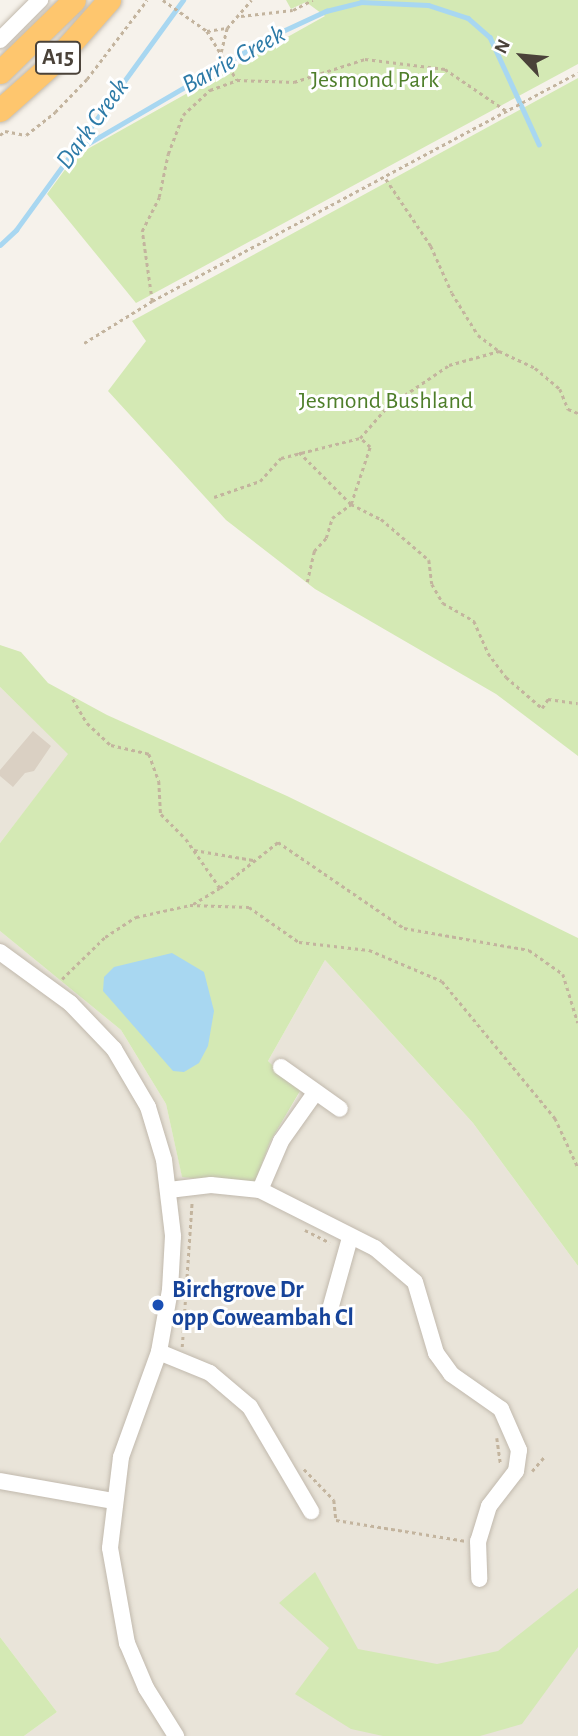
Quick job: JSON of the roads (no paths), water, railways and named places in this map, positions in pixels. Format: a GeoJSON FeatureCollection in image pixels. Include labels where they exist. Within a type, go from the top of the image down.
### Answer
{"type":"FeatureCollection","features":[{"type":"Feature","properties":{"kind":"highway","name":"A15"},"geometry":{"type":"LineString","coordinates":[[0,72],[74,0]]}},
{"type":"Feature","properties":{"kind":"highway","name":"A15"},"geometry":{"type":"LineString","coordinates":[[0,110],[54,62],[109,0]]}},
{"type":"Feature","properties":{"kind":"street"},"geometry":{"type":"LineString","coordinates":[[0,40],[40,0]]}},
{"type":"Feature","properties":{"kind":"street"},"geometry":{"type":"LineString","coordinates":[[0,952],[53,989],[99,1031],[138,1086],[157,1135],[169,1190],[170,1290],[159,1352],[121,1457],[113,1500],[110,1548],[121,1620],[146,1688],[176,1736]]}},
{"type":"Feature","properties":{"kind":"street"},"geometry":{"type":"LineString","coordinates":[[281,1067],[340,1109]]}},
{"type":"Feature","properties":{"kind":"street"},"geometry":{"type":"LineString","coordinates":[[260,1190],[281,1141],[315,1093]]}},
{"type":"Feature","properties":{"kind":"street"},"geometry":{"type":"LineString","coordinates":[[169,1190],[211,1185],[260,1190],[349,1244],[397,1263],[415,1282],[436,1353],[451,1374],[500,1409],[519,1450],[515,1473],[489,1506],[478,1541],[479,1579]]}},
{"type":"Feature","properties":{"kind":"street"},"geometry":{"type":"LineString","coordinates":[[329,1313],[349,1244]]}},
{"type":"Feature","properties":{"kind":"street"},"geometry":{"type":"LineString","coordinates":[[159,1352],[210,1373],[250,1407],[295,1476],[311,1511]]}},
{"type":"Feature","properties":{"kind":"street"},"geometry":{"type":"LineString","coordinates":[[0,1481],[113,1500]]}},
{"type":"Feature","properties":{"kind":"water"},"geometry":{"type":"Polygon","coordinates":[[[172,953],[204,972],[214,1011],[208,1046],[199,1063],[184,1072],[173,1071],[103,991],[104,977],[114,967],[172,953]]]}},
{"type":"Feature","properties":{"kind":"waterway","name":"Dark Creek"},"geometry":{"type":"LineString","coordinates":[[0,245],[16,230],[183,0]]}},
{"type":"Feature","properties":{"kind":"waterway","name":"Barrie Creek"},"geometry":{"type":"LineString","coordinates":[[72,153],[272,36],[326,11],[361,2],[428,5],[468,18],[490,37],[539,144]]}},
{"type":"Feature","properties":{"kind":"place","name":"Birchgrove Dr opp Coweambah Cl"},"geometry":{"type":"Point","coordinates":[158,1305]}},
{"type":"Feature","properties":{"kind":"park label","name":"Jesmond Park"},"geometry":{"type":"Point","coordinates":[375,81]}},
{"type":"Feature","properties":{"kind":"park label","name":"Jesmond Bushland"},"geometry":{"type":"Point","coordinates":[386,402]}}]}
